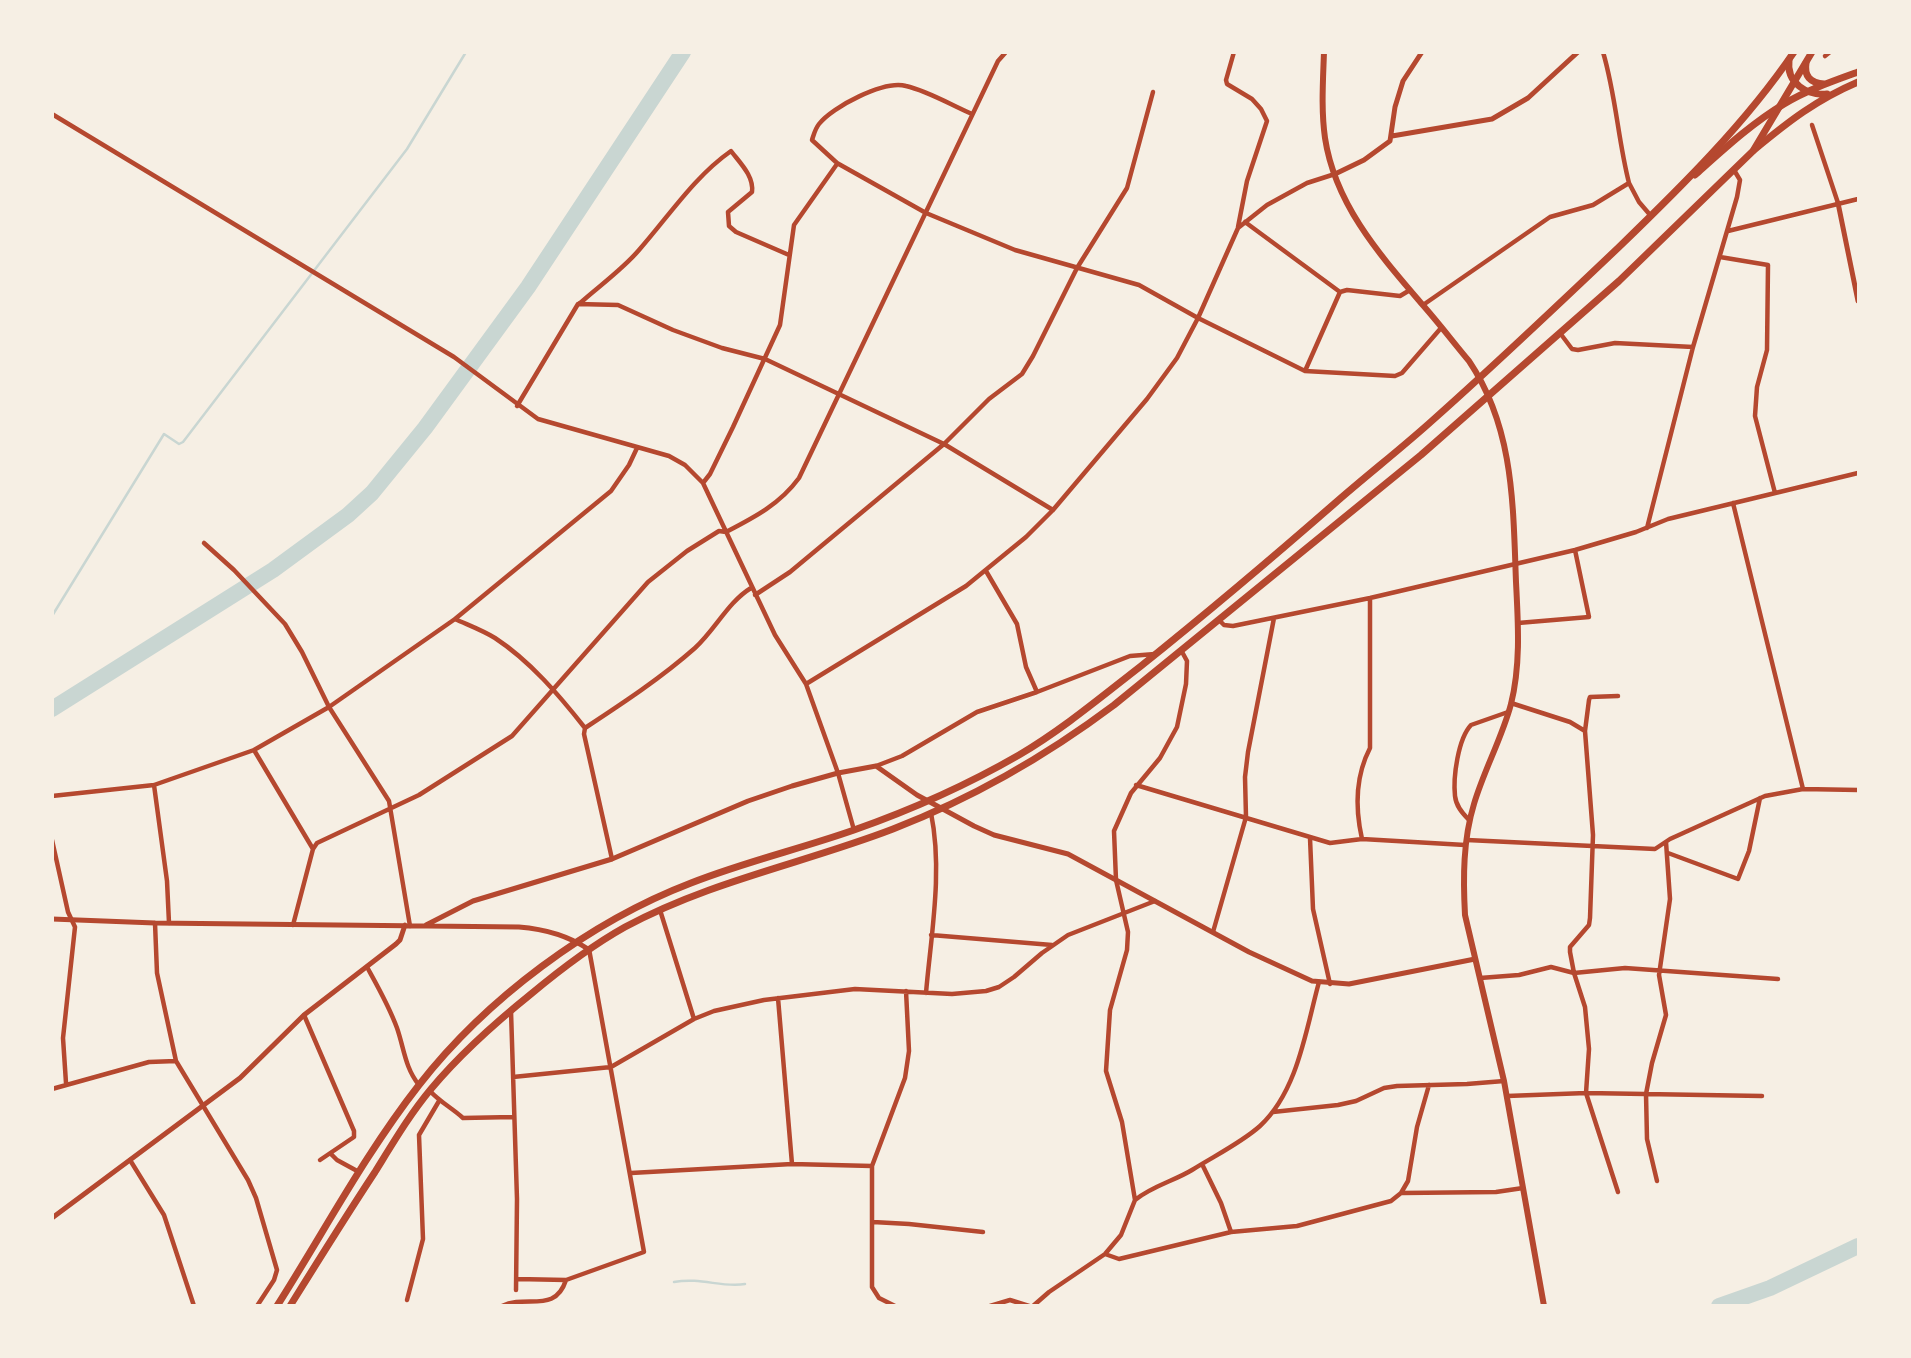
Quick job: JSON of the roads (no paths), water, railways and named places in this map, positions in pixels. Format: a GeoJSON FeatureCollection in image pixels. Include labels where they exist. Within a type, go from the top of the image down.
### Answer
{"type":"FeatureCollection","features":[{"type":"Feature","properties":{"kind":"main road"},"geometry":{"type":"LineString","coordinates":[[1324,52],[1325,138],[1335,174],[1352,214],[1480,378],[1502,436],[1511,479],[1518,660],[1511,703],[1476,796],[1470,820],[1466,843],[1465,915],[1504,1081],[1544,1306]]}},
{"type":"Feature","properties":{"kind":"main road"},"geometry":{"type":"LineString","coordinates":[[1668,200],[1739,123],[1794,52]]}},
{"type":"Feature","properties":{"kind":"main road"},"geometry":{"type":"LineString","coordinates":[[1754,151],[1812,52]]}},
{"type":"Feature","properties":{"kind":"main road"},"geometry":{"type":"LineString","coordinates":[[1789,60],[1788,67],[1794,82],[1807,92],[1832,93]]}},
{"type":"Feature","properties":{"kind":"main road"},"geometry":{"type":"LineString","coordinates":[[1807,62],[1807,77],[1812,82],[1828,84]]}},
{"type":"Feature","properties":{"kind":"main road"},"geometry":{"type":"LineString","coordinates":[[277,1306],[360,1172],[419,1085],[458,1040],[522,982],[576,941],[628,911],[693,882],[854,830],[929,801],[991,770],[1051,735],[1108,694],[1288,546],[1480,378],[1724,149],[1781,106],[1807,92],[1858,72]]}},
{"type":"Feature","properties":{"kind":"main road"},"geometry":{"type":"LineString","coordinates":[[290,1306],[398,1135],[430,1090],[468,1048],[588,948],[660,910],[739,879],[871,837],[943,808],[1027,765],[1075,734],[1374,494],[1560,333],[1754,151],[1800,113],[1832,93],[1858,82]]}},
{"type":"Feature","properties":{"kind":"street"},"geometry":{"type":"LineString","coordinates":[[293,925],[313,849],[328,836],[430,789],[501,744],[519,730],[648,582],[687,551],[719,531],[726,531],[767,510],[787,494],[799,478],[972,114],[998,61],[1006,52]]}},
{"type":"Feature","properties":{"kind":"street"},"geometry":{"type":"LineString","coordinates":[[806,684],[926,613],[986,571],[1026,537],[1053,510],[1149,396],[1177,358],[1238,228],[1247,181],[1266,121],[1261,108],[1252,99],[1227,84],[1234,52]]}},
{"type":"Feature","properties":{"kind":"street"},"geometry":{"type":"LineString","coordinates":[[1238,228],[1266,205],[1307,183],[1335,174],[1383,148],[1392,136],[1395,107],[1403,81],[1422,52]]}},
{"type":"Feature","properties":{"kind":"street"},"geometry":{"type":"LineString","coordinates":[[1392,136],[1492,119],[1528,98],[1578,52]]}},
{"type":"Feature","properties":{"kind":"street"},"geometry":{"type":"LineString","coordinates":[[1603,52],[1610,76],[1629,183],[1639,202],[1651,216]]}},
{"type":"Feature","properties":{"kind":"street"},"geometry":{"type":"LineString","coordinates":[[972,114],[905,85],[891,85],[876,89],[838,108],[820,122],[813,139],[837,163],[926,213],[1015,250],[1139,285],[1198,318],[1305,371],[1395,376],[1402,373],[1441,328]]}},
{"type":"Feature","properties":{"kind":"street"},"geometry":{"type":"LineString","coordinates":[[755,595],[790,572],[944,444],[989,399],[1022,374],[1034,356],[1077,268],[1127,188],[1153,92]]}},
{"type":"Feature","properties":{"kind":"street"},"geometry":{"type":"LineString","coordinates":[[52,114],[458,360],[538,419],[669,456],[685,465],[703,483],[751,589],[788,659],[806,684],[838,773],[854,830]]}},
{"type":"Feature","properties":{"kind":"street"},"geometry":{"type":"LineString","coordinates":[[1812,125],[1838,203],[1858,301]]}},
{"type":"Feature","properties":{"kind":"street"},"geometry":{"type":"LineString","coordinates":[[517,405],[578,304],[637,253],[699,179],[731,151],[749,175],[753,188],[752,192],[728,212],[729,226],[736,232],[789,255]]}},
{"type":"Feature","properties":{"kind":"street"},"geometry":{"type":"LineString","coordinates":[[703,483],[722,451],[765,359],[783,313],[793,225],[837,163]]}},
{"type":"Feature","properties":{"kind":"street"},"geometry":{"type":"LineString","coordinates":[[1647,528],[1693,347],[1741,180],[1734,170]]}},
{"type":"Feature","properties":{"kind":"street"},"geometry":{"type":"LineString","coordinates":[[1423,305],[1550,218],[1593,205],[1629,183]]}},
{"type":"Feature","properties":{"kind":"street"},"geometry":{"type":"LineString","coordinates":[[1728,231],[1858,199]]}},
{"type":"Feature","properties":{"kind":"street"},"geometry":{"type":"LineString","coordinates":[[1245,222],[1340,292]]}},
{"type":"Feature","properties":{"kind":"street"},"geometry":{"type":"LineString","coordinates":[[1720,257],[1768,265],[1767,350],[1757,387],[1755,416],[1775,493]]}},
{"type":"Feature","properties":{"kind":"street"},"geometry":{"type":"LineString","coordinates":[[1340,292],[1347,290],[1400,296],[1410,290]]}},
{"type":"Feature","properties":{"kind":"street"},"geometry":{"type":"LineString","coordinates":[[1305,371],[1340,292]]}},
{"type":"Feature","properties":{"kind":"street"},"geometry":{"type":"LineString","coordinates":[[578,304],[618,304],[673,330],[722,348],[765,359],[944,444],[1053,510]]}},
{"type":"Feature","properties":{"kind":"street"},"geometry":{"type":"LineString","coordinates":[[1560,333],[1572,349],[1578,350],[1615,343],[1693,347]]}},
{"type":"Feature","properties":{"kind":"street"},"geometry":{"type":"LineString","coordinates":[[52,796],[154,785],[254,750],[329,707],[455,619],[611,491],[637,448]]}},
{"type":"Feature","properties":{"kind":"street"},"geometry":{"type":"LineString","coordinates":[[1218,619],[1227,626],[1370,598],[1575,550],[1668,519],[1858,473]]}},
{"type":"Feature","properties":{"kind":"street"},"geometry":{"type":"LineString","coordinates":[[1733,503],[1803,789]]}},
{"type":"Feature","properties":{"kind":"street"},"geometry":{"type":"LineString","coordinates":[[52,1218],[240,1078],[304,1016],[400,940],[407,925],[391,807],[385,795],[329,707],[285,624],[234,570],[204,543]]}},
{"type":"Feature","properties":{"kind":"street"},"geometry":{"type":"LineString","coordinates":[[1518,623],[1589,617],[1575,550]]}},
{"type":"Feature","properties":{"kind":"street"},"geometry":{"type":"LineString","coordinates":[[986,571],[1017,624],[1026,667],[1037,692]]}},
{"type":"Feature","properties":{"kind":"street"},"geometry":{"type":"LineString","coordinates":[[585,727],[633,696],[696,647],[732,605],[751,589]]}},
{"type":"Feature","properties":{"kind":"street"},"geometry":{"type":"LineString","coordinates":[[1362,839],[1356,813],[1360,766],[1370,748],[1370,598]]}},
{"type":"Feature","properties":{"kind":"street"},"geometry":{"type":"LineString","coordinates":[[1213,932],[1246,817],[1245,777],[1248,752],[1274,618]]}},
{"type":"Feature","properties":{"kind":"street"},"geometry":{"type":"LineString","coordinates":[[455,619],[497,640],[554,689],[585,727],[584,734],[612,859]]}},
{"type":"Feature","properties":{"kind":"street"},"geometry":{"type":"LineString","coordinates":[[1135,1200],[1122,1122],[1106,1071],[1110,1010],[1127,950],[1128,932],[1116,880],[1114,831],[1136,785],[1160,758],[1177,727],[1186,684],[1187,661],[1180,650]]}},
{"type":"Feature","properties":{"kind":"street"},"geometry":{"type":"LineString","coordinates":[[426,925],[462,906],[491,895],[612,859],[748,801],[838,773],[876,766],[902,756],[977,712],[1130,656],[1156,654]]}},
{"type":"Feature","properties":{"kind":"street"},"geometry":{"type":"LineString","coordinates":[[1618,696],[1590,697],[1585,731],[1593,845],[1590,919],[1589,925],[1570,947],[1574,973],[1585,1007],[1589,1049],[1586,1093],[1618,1192]]}},
{"type":"Feature","properties":{"kind":"street"},"geometry":{"type":"LineString","coordinates":[[1511,703],[1570,722],[1585,731]]}},
{"type":"Feature","properties":{"kind":"street"},"geometry":{"type":"LineString","coordinates":[[1470,820],[1459,808],[1455,797],[1457,763],[1462,741],[1471,725],[1508,712]]}},
{"type":"Feature","properties":{"kind":"street"},"geometry":{"type":"LineString","coordinates":[[254,750],[313,849]]}},
{"type":"Feature","properties":{"kind":"street"},"geometry":{"type":"LineString","coordinates":[[876,766],[974,827],[994,835],[1068,854],[1280,968],[1319,982],[1330,984],[1367,981],[1475,959]]}},
{"type":"Feature","properties":{"kind":"street"},"geometry":{"type":"LineString","coordinates":[[154,785],[167,881],[169,923]]}},
{"type":"Feature","properties":{"kind":"street"},"geometry":{"type":"LineString","coordinates":[[1136,785],[1330,843],[1362,839],[1655,849],[1760,798],[1780,792],[1803,789],[1858,790]]}},
{"type":"Feature","properties":{"kind":"street"},"geometry":{"type":"LineString","coordinates":[[1668,853],[1738,879],[1749,851],[1760,798]]}},
{"type":"Feature","properties":{"kind":"street"},"geometry":{"type":"LineString","coordinates":[[926,993],[935,886],[934,826],[931,813]]}},
{"type":"Feature","properties":{"kind":"street"},"geometry":{"type":"LineString","coordinates":[[1310,838],[1313,909],[1330,984]]}},
{"type":"Feature","properties":{"kind":"street"},"geometry":{"type":"LineString","coordinates":[[52,840],[68,912],[75,927],[63,1038],[66,1083]]}},
{"type":"Feature","properties":{"kind":"street"},"geometry":{"type":"LineString","coordinates":[[1657,1181],[1647,1139],[1646,1094],[1666,1015],[1660,970],[1670,899],[1666,842]]}},
{"type":"Feature","properties":{"kind":"street"},"geometry":{"type":"LineString","coordinates":[[513,1077],[611,1067],[694,1019],[731,1007],[778,998],[855,989],[971,993],[999,987],[1068,934],[1155,901]]}},
{"type":"Feature","properties":{"kind":"street"},"geometry":{"type":"LineString","coordinates":[[660,910],[694,1019]]}},
{"type":"Feature","properties":{"kind":"street"},"geometry":{"type":"LineString","coordinates":[[52,919],[536,928],[576,941],[588,948],[644,1252],[566,1280],[517,1279]]}},
{"type":"Feature","properties":{"kind":"street"},"geometry":{"type":"LineString","coordinates":[[155,923],[157,972],[176,1061],[248,1180],[256,1198],[276,1270],[274,1280],[257,1306]]}},
{"type":"Feature","properties":{"kind":"street"},"geometry":{"type":"LineString","coordinates":[[931,935],[1052,945]]}},
{"type":"Feature","properties":{"kind":"street"},"geometry":{"type":"LineString","coordinates":[[367,967],[383,995],[397,1029],[407,1066],[419,1085]]}},
{"type":"Feature","properties":{"kind":"street"},"geometry":{"type":"LineString","coordinates":[[1480,978],[1519,975],[1551,967],[1574,973],[1625,968],[1778,979]]}},
{"type":"Feature","properties":{"kind":"street"},"geometry":{"type":"LineString","coordinates":[[989,1306],[1010,1300],[1031,1306],[1105,1254],[1121,1235],[1135,1200],[1146,1191],[1202,1164],[1253,1132],[1272,1112],[1294,1071],[1319,982]]}},
{"type":"Feature","properties":{"kind":"street"},"geometry":{"type":"LineString","coordinates":[[895,1306],[879,1298],[873,1287],[872,1166],[905,1079],[909,1051],[906,991]]}},
{"type":"Feature","properties":{"kind":"street"},"geometry":{"type":"LineString","coordinates":[[778,998],[792,1164]]}},
{"type":"Feature","properties":{"kind":"street"},"geometry":{"type":"LineString","coordinates":[[511,1010],[517,1199],[516,1290]]}},
{"type":"Feature","properties":{"kind":"street"},"geometry":{"type":"LineString","coordinates":[[304,1016],[354,1131],[354,1137],[320,1160]]}},
{"type":"Feature","properties":{"kind":"street"},"geometry":{"type":"LineString","coordinates":[[52,1089],[149,1062],[176,1061]]}},
{"type":"Feature","properties":{"kind":"street"},"geometry":{"type":"LineString","coordinates":[[1272,1112],[1356,1101],[1384,1088],[1504,1081]]}},
{"type":"Feature","properties":{"kind":"street"},"geometry":{"type":"LineString","coordinates":[[1105,1254],[1119,1259],[1231,1232],[1297,1226],[1391,1200],[1401,1193],[1408,1181],[1417,1126],[1429,1085]]}},
{"type":"Feature","properties":{"kind":"street"},"geometry":{"type":"LineString","coordinates":[[430,1090],[439,1101],[463,1118],[513,1116]]}},
{"type":"Feature","properties":{"kind":"street"},"geometry":{"type":"LineString","coordinates":[[1507,1096],[1586,1093],[1762,1096]]}},
{"type":"Feature","properties":{"kind":"street"},"geometry":{"type":"LineString","coordinates":[[407,1300],[423,1239],[419,1135],[439,1101]]}},
{"type":"Feature","properties":{"kind":"street"},"geometry":{"type":"LineString","coordinates":[[331,1154],[360,1172]]}},
{"type":"Feature","properties":{"kind":"street"},"geometry":{"type":"LineString","coordinates":[[130,1160],[164,1214],[194,1306]]}},
{"type":"Feature","properties":{"kind":"street"},"geometry":{"type":"LineString","coordinates":[[631,1173],[792,1164],[872,1166]]}},
{"type":"Feature","properties":{"kind":"street"},"geometry":{"type":"LineString","coordinates":[[1202,1164],[1221,1203],[1231,1232]]}},
{"type":"Feature","properties":{"kind":"street"},"geometry":{"type":"LineString","coordinates":[[1401,1193],[1496,1192],[1523,1188]]}},
{"type":"Feature","properties":{"kind":"street"},"geometry":{"type":"LineString","coordinates":[[873,1222],[983,1232]]}},
{"type":"Feature","properties":{"kind":"street"},"geometry":{"type":"LineString","coordinates":[[502,1306],[519,1301],[548,1301],[563,1290],[566,1280]]}},
{"type":"Feature","properties":{"kind":"waterway"},"geometry":{"type":"LineString","coordinates":[[52,616],[164,434],[179,444],[183,442],[407,149],[466,52]]}},
{"type":"Feature","properties":{"kind":"waterway"},"geometry":{"type":"LineString","coordinates":[[52,709],[273,570],[348,515],[372,493],[425,428],[528,287],[683,52]]}},
{"type":"Feature","properties":{"kind":"waterway"},"geometry":{"type":"LineString","coordinates":[[1719,1306],[1770,1288],[1858,1246]]}},
{"type":"Feature","properties":{"kind":"waterway"},"geometry":{"type":"LineString","coordinates":[[674,1282],[745,1284]]}}]}
